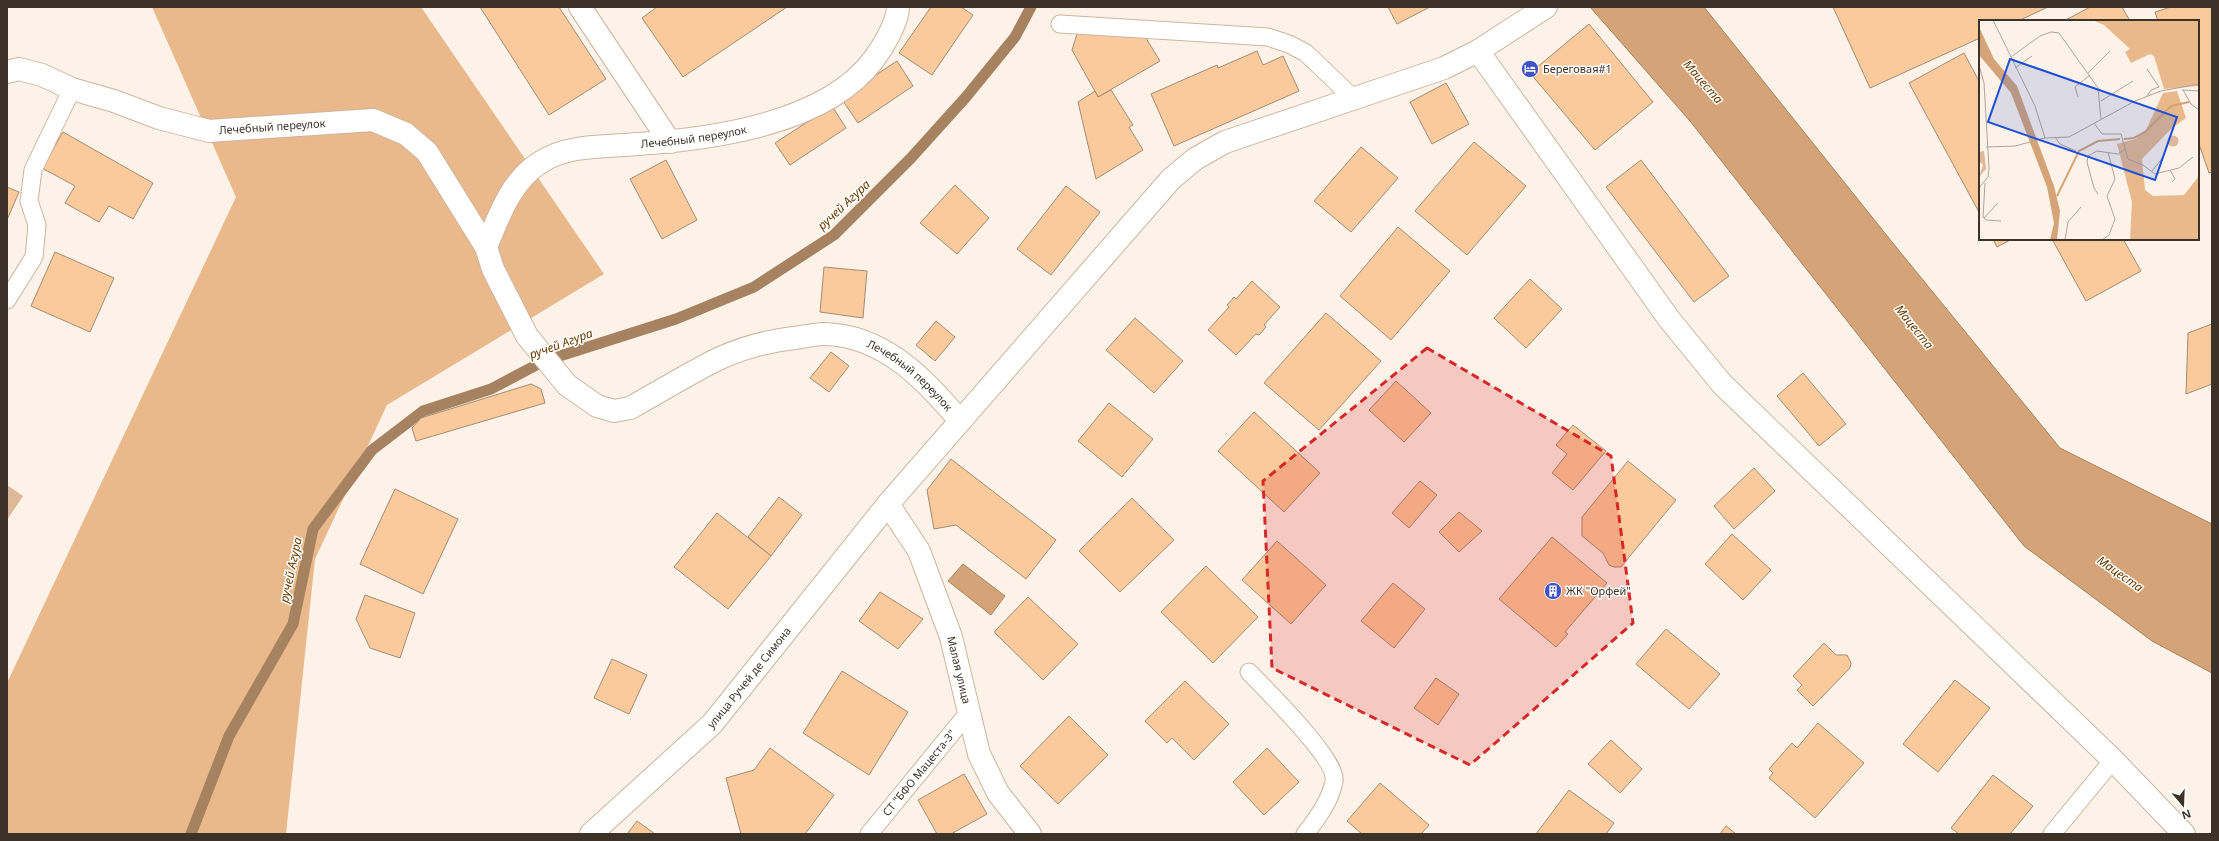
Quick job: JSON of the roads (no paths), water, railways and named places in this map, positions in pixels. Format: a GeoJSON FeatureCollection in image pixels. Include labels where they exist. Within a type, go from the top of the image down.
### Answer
{"type":"FeatureCollection","features":[{"type":"Feature","properties":{"kind":"street"},"geometry":{"type":"LineString","coordinates":[[580,7],[670,142]]}},
{"type":"Feature","properties":{"kind":"street","name":"Лечебный переулок"},"geometry":{"type":"LineString","coordinates":[[486,247],[513,190],[526,173],[542,161],[584,148],[670,142],[756,127],[802,111],[834,95],[867,68],[884,45],[898,7]]}},
{"type":"Feature","properties":{"kind":"street","name":"улица Ручей де Симона"},"geometry":{"type":"LineString","coordinates":[[591,834],[712,724],[888,504],[1171,179],[1195,160],[1225,142],[1444,68],[1478,50],[1546,7]]}},
{"type":"Feature","properties":{"kind":"street"},"geometry":{"type":"LineString","coordinates":[[1478,50],[1669,319],[1722,384],[2113,760],[2184,834]]}},
{"type":"Feature","properties":{"kind":"street","name":"Лечебный переулок"},"geometry":{"type":"LineString","coordinates":[[7,72],[19,69],[42,75],[72,89],[114,101],[159,118],[209,132],[373,120],[406,134],[427,152],[486,247],[493,269],[526,336],[566,385],[597,406],[614,412],[630,408],[718,360],[751,346],[824,334],[860,340],[888,353],[911,369],[933,388],[960,421]]}},
{"type":"Feature","properties":{"kind":"street","name":"Малая улица"},"geometry":{"type":"LineString","coordinates":[[888,504],[919,550],[951,637],[978,754],[998,793],[1019,823],[1030,834]]}},
{"type":"Feature","properties":{"kind":"lane"},"geometry":{"type":"LineString","coordinates":[[1060,24],[1268,37],[1289,44],[1306,53],[1354,99]]}},
{"type":"Feature","properties":{"kind":"lane"},"geometry":{"type":"LineString","coordinates":[[7,300],[34,257],[37,225],[29,201],[33,170],[72,89]]}},
{"type":"Feature","properties":{"kind":"lane"},"geometry":{"type":"LineString","coordinates":[[1249,672],[1312,741],[1330,764],[1335,780],[1329,796],[1317,819],[1305,834]]}},
{"type":"Feature","properties":{"kind":"lane","name":"СТ \"БФО Мацеста-3\""},"geometry":{"type":"LineString","coordinates":[[869,834],[969,712]]}},
{"type":"Feature","properties":{"kind":"lane"},"geometry":{"type":"LineString","coordinates":[[2052,834],[2113,760]]}},
{"type":"Feature","properties":{"kind":"water","name":"Мацеста"},"geometry":{"type":"Polygon","coordinates":[[[1590,7],[1704,7],[1892,242],[2060,448],[2212,524],[2212,673],[2152,641],[2024,546],[1690,121],[1590,7]]]}},
{"type":"Feature","properties":{"kind":"water"},"geometry":{"type":"Polygon","coordinates":[[[963,564],[1005,596],[991,615],[948,581],[963,564]]]}},
{"type":"Feature","properties":{"kind":"waterway","name":"ручей Агура"},"geometry":{"type":"LineString","coordinates":[[191,834],[229,736],[293,624],[313,529],[372,450],[423,411],[491,389],[544,361],[676,319],[754,287],[834,235],[911,158],[966,97],[1015,37],[1031,7]]}},
{"type":"Feature","properties":{"kind":"place","name":"Береговая#1"},"geometry":{"type":"Point","coordinates":[1530,69]}},
{"type":"Feature","properties":{"kind":"place","name":"ЖК \"Орфей\""},"geometry":{"type":"Point","coordinates":[1553,591]}}]}
